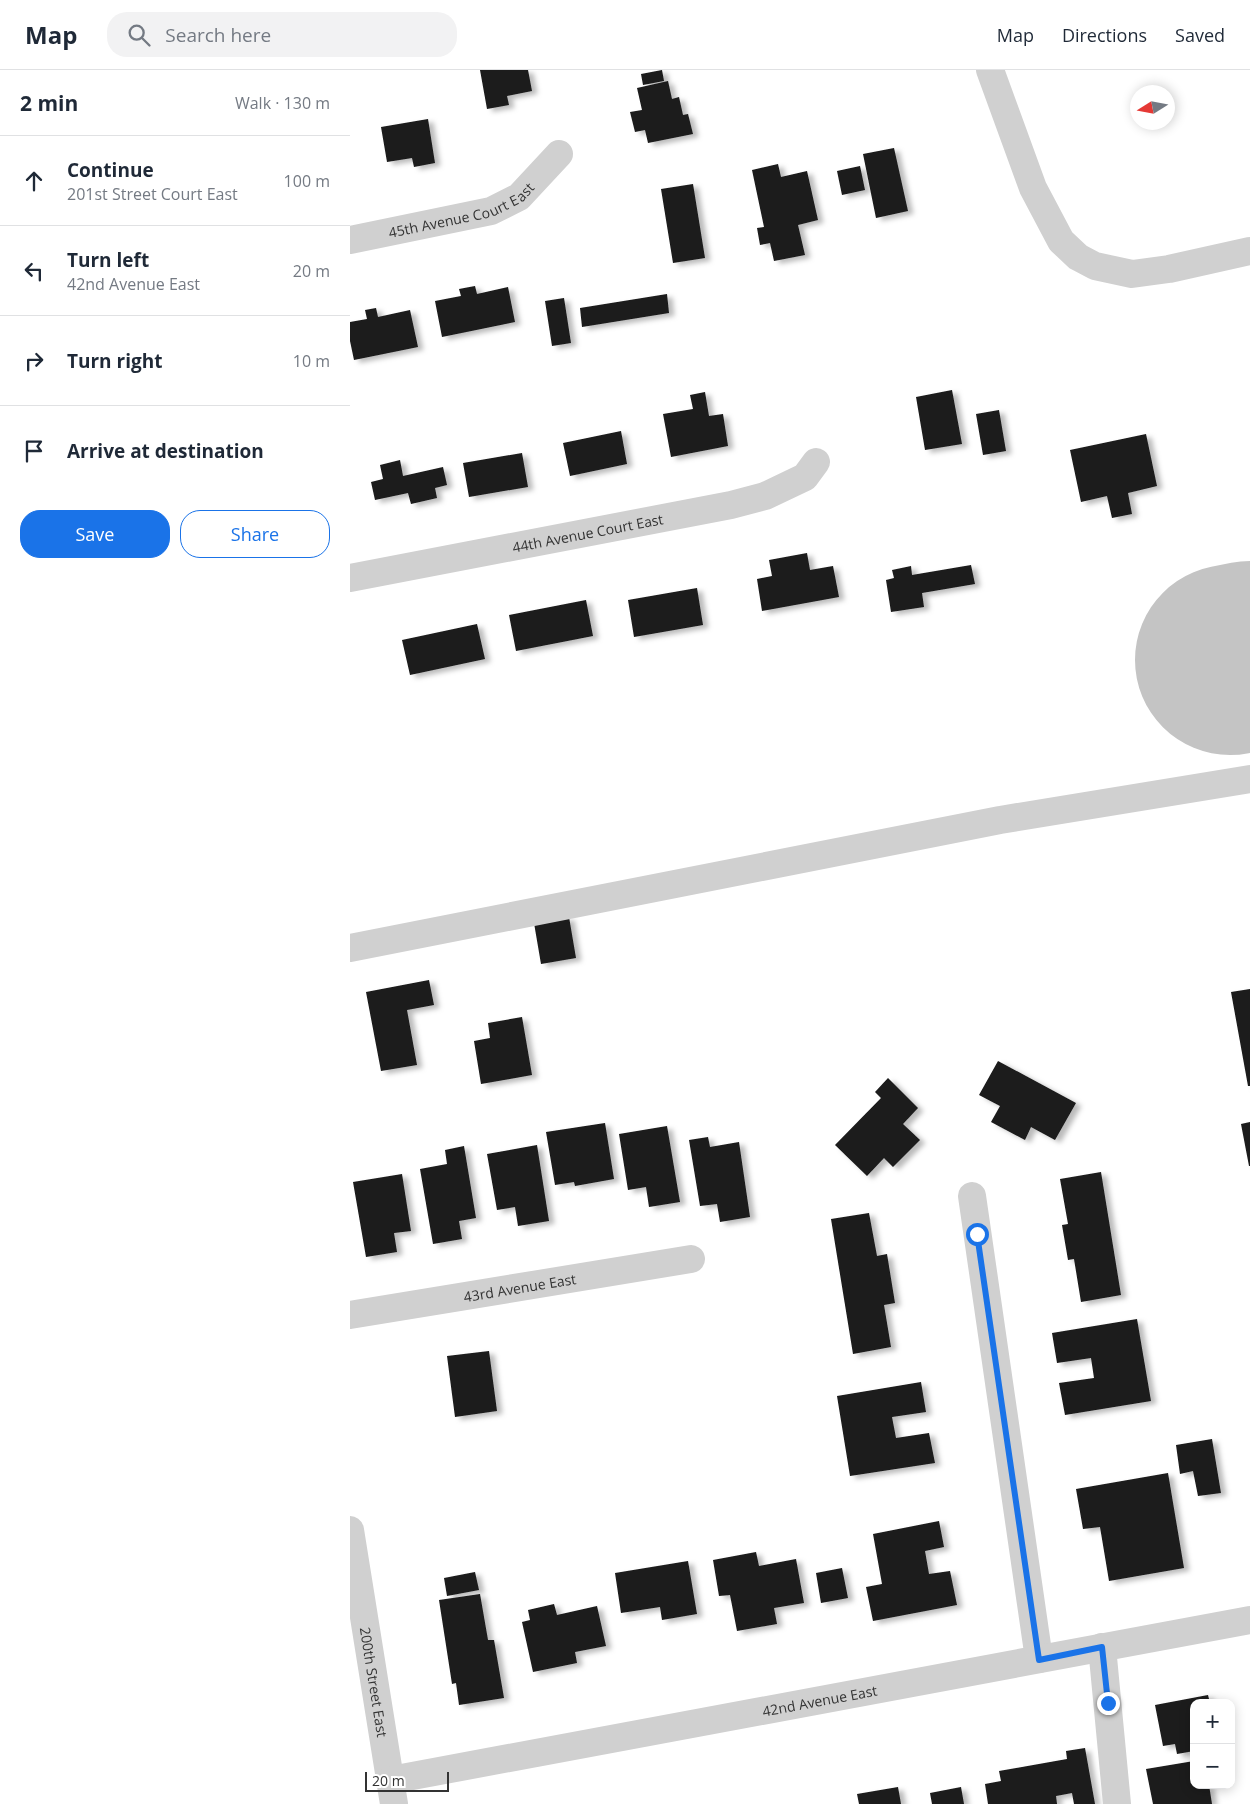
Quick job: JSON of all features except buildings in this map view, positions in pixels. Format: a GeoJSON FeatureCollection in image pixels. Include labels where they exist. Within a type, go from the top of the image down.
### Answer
{"type":"FeatureCollection","features":[{"type":"Feature","properties":{"kind":"street"},"geometry":{"type":"LineString","coordinates":[[990,70],[1033,188],[1060,241],[1078,257],[1096,266],[1132,274],[1169,269],[1250,251]]}},
{"type":"Feature","properties":{"kind":"street","name":"45th Avenue Court East"},"geometry":{"type":"LineString","coordinates":[[350,240],[490,211],[519,197],[559,154]]}},
{"type":"Feature","properties":{"kind":"street","name":"44th Avenue Court East"},"geometry":{"type":"LineString","coordinates":[[350,578],[731,505],[765,496],[804,477],[816,462]]}},
{"type":"Feature","properties":{"kind":"street"},"geometry":{"type":"LineString","coordinates":[[350,948],[1000,820],[1250,779]]}},
{"type":"Feature","properties":{"kind":"street"},"geometry":{"type":"LineString","coordinates":[[972,1196],[1039,1660]]}},
{"type":"Feature","properties":{"kind":"street","name":"43rd Avenue East"},"geometry":{"type":"LineString","coordinates":[[350,1315],[691,1259]]}},
{"type":"Feature","properties":{"kind":"street","name":"200th Street East"},"geometry":{"type":"LineString","coordinates":[[350,1530],[392,1792]]}},
{"type":"Feature","properties":{"kind":"street","name":"42nd Avenue East"},"geometry":{"type":"LineString","coordinates":[[392,1792],[1102,1647],[1250,1620]]}},
{"type":"Feature","properties":{"kind":"street"},"geometry":{"type":"LineString","coordinates":[[1102,1647],[1117,1804]]}},
{"type":"Feature","properties":{"kind":"taxiway"},"geometry":{"type":"LineString","coordinates":[[1230,660],[1238,694]]}},
{"type":"Feature","properties":{"kind":"runway"},"geometry":{"type":"LineString","coordinates":[[1230,660],[1250,656]]}},
{"type":"Feature","properties":{"kind":"route"},"geometry":{"type":"LineString","coordinates":[[977,1234],[1039,1660],[1102,1647],[1108,1703]]}}]}
